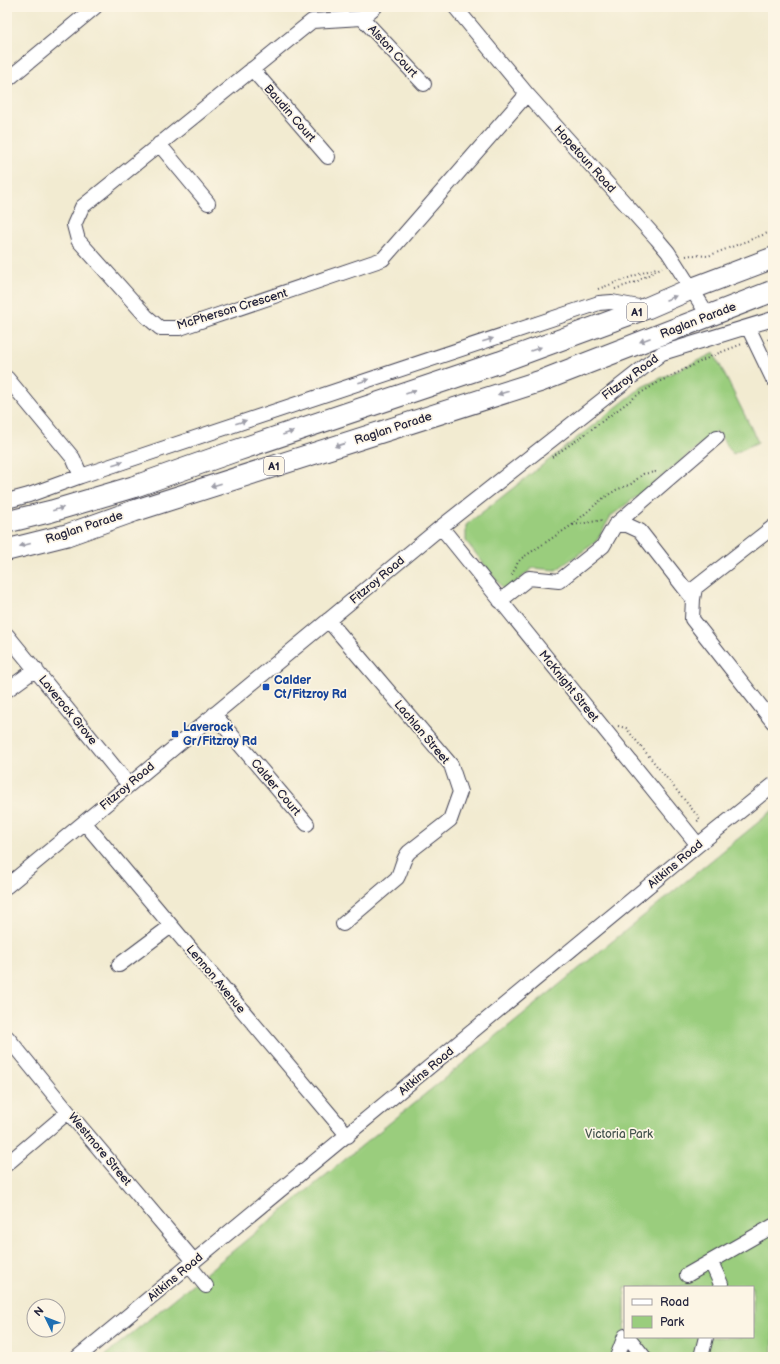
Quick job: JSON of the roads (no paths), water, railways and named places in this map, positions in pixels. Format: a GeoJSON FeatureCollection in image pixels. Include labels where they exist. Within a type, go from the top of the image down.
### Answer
{"type":"FeatureCollection","features":[{"type":"Feature","properties":{"kind":"highway","name":"Raglan Parade"},"geometry":{"type":"LineString","coordinates":[[7,522],[52,511],[132,487],[500,362],[647,308],[690,289],[773,258]]}},
{"type":"Feature","properties":{"kind":"highway","name":"Raglan Parade"},"geometry":{"type":"LineString","coordinates":[[7,550],[67,535],[134,511],[540,381],[773,291]]}},
{"type":"Feature","properties":{"kind":"street"},"geometry":{"type":"LineString","coordinates":[[7,80],[95,7]]}},
{"type":"Feature","properties":{"kind":"street"},"geometry":{"type":"LineString","coordinates":[[362,18],[375,7]]}},
{"type":"Feature","properties":{"kind":"street","name":"Hopetoun Road"},"geometry":{"type":"LineString","coordinates":[[455,7],[527,94],[668,252],[690,289],[708,315]]}},
{"type":"Feature","properties":{"kind":"street","name":"McPherson Crescent"},"geometry":{"type":"LineString","coordinates":[[362,18],[312,21],[82,206],[74,225],[78,240],[146,316],[160,328],[180,328],[383,259],[527,94]]}},
{"type":"Feature","properties":{"kind":"street","name":"Alston Court"},"geometry":{"type":"LineString","coordinates":[[362,18],[424,84]]}},
{"type":"Feature","properties":{"kind":"street","name":"Baudin Court"},"geometry":{"type":"LineString","coordinates":[[252,69],[328,157]]}},
{"type":"Feature","properties":{"kind":"street"},"geometry":{"type":"LineString","coordinates":[[159,144],[208,203]]}},
{"type":"Feature","properties":{"kind":"street"},"geometry":{"type":"LineString","coordinates":[[7,501],[29,495],[81,476],[599,303],[612,302],[647,308]]}},
{"type":"Feature","properties":{"kind":"street","name":"Fitzroy Road"},"geometry":{"type":"LineString","coordinates":[[7,886],[441,527],[662,353],[773,319]]}},
{"type":"Feature","properties":{"kind":"street"},"geometry":{"type":"LineString","coordinates":[[748,327],[773,379]]}},
{"type":"Feature","properties":{"kind":"street"},"geometry":{"type":"LineString","coordinates":[[7,378],[73,458],[81,476]]}},
{"type":"Feature","properties":{"kind":"street"},"geometry":{"type":"LineString","coordinates":[[500,601],[528,578],[559,581],[603,546],[615,524],[717,437]]}},
{"type":"Feature","properties":{"kind":"street"},"geometry":{"type":"LineString","coordinates":[[615,524],[627,525],[640,531],[692,599]]}},
{"type":"Feature","properties":{"kind":"street","name":"McKnight Street"},"geometry":{"type":"LineString","coordinates":[[441,527],[698,845]]}},
{"type":"Feature","properties":{"kind":"street"},"geometry":{"type":"LineString","coordinates":[[773,527],[695,588],[692,599],[692,619],[773,722]]}},
{"type":"Feature","properties":{"kind":"street","name":"Lachlan Street"},"geometry":{"type":"LineString","coordinates":[[328,620],[451,765],[460,792],[450,820],[414,846],[406,855],[397,878],[343,924]]}},
{"type":"Feature","properties":{"kind":"street","name":"Laverock Grove"},"geometry":{"type":"LineString","coordinates":[[7,635],[129,785]]}},
{"type":"Feature","properties":{"kind":"street"},"geometry":{"type":"LineString","coordinates":[[7,690],[36,669]]}},
{"type":"Feature","properties":{"kind":"street","name":"Calder Court"},"geometry":{"type":"LineString","coordinates":[[214,714],[308,824]]}},
{"type":"Feature","properties":{"kind":"street","name":"Aitkins Road"},"geometry":{"type":"LineString","coordinates":[[78,1357],[348,1136],[698,845],[773,785]]}},
{"type":"Feature","properties":{"kind":"street","name":"Lennon Avenue"},"geometry":{"type":"LineString","coordinates":[[84,822],[348,1136]]}},
{"type":"Feature","properties":{"kind":"street"},"geometry":{"type":"LineString","coordinates":[[119,965],[171,926]]}},
{"type":"Feature","properties":{"kind":"street","name":"Westmore Street"},"geometry":{"type":"LineString","coordinates":[[7,1037],[192,1263],[206,1286]]}},
{"type":"Feature","properties":{"kind":"street"},"geometry":{"type":"LineString","coordinates":[[7,1164],[68,1112]]}},
{"type":"Feature","properties":{"kind":"street"},"geometry":{"type":"LineString","coordinates":[[688,1275],[773,1226]]}},
{"type":"Feature","properties":{"kind":"street"},"geometry":{"type":"LineString","coordinates":[[710,1262],[721,1284],[720,1286]]}},
{"type":"Feature","properties":{"kind":"street"},"geometry":{"type":"LineString","coordinates":[[617,1357],[625,1338]]}},
{"type":"Feature","properties":{"kind":"street"},"geometry":{"type":"LineString","coordinates":[[628,1338],[644,1357]]}},
{"type":"Feature","properties":{"kind":"street"},"geometry":{"type":"LineString","coordinates":[[701,1357],[706,1338]]}},
{"type":"Feature","properties":{"kind":"place","name":"Calder Ct/Fitzroy Rd"},"geometry":{"type":"Point","coordinates":[266,687]}},
{"type":"Feature","properties":{"kind":"place","name":"Laverock Gr/Fitzroy Rd"},"geometry":{"type":"Point","coordinates":[175,734]}},
{"type":"Feature","properties":{"kind":"park label","name":"Victoria Park"},"geometry":{"type":"Point","coordinates":[619,1134]}}]}
